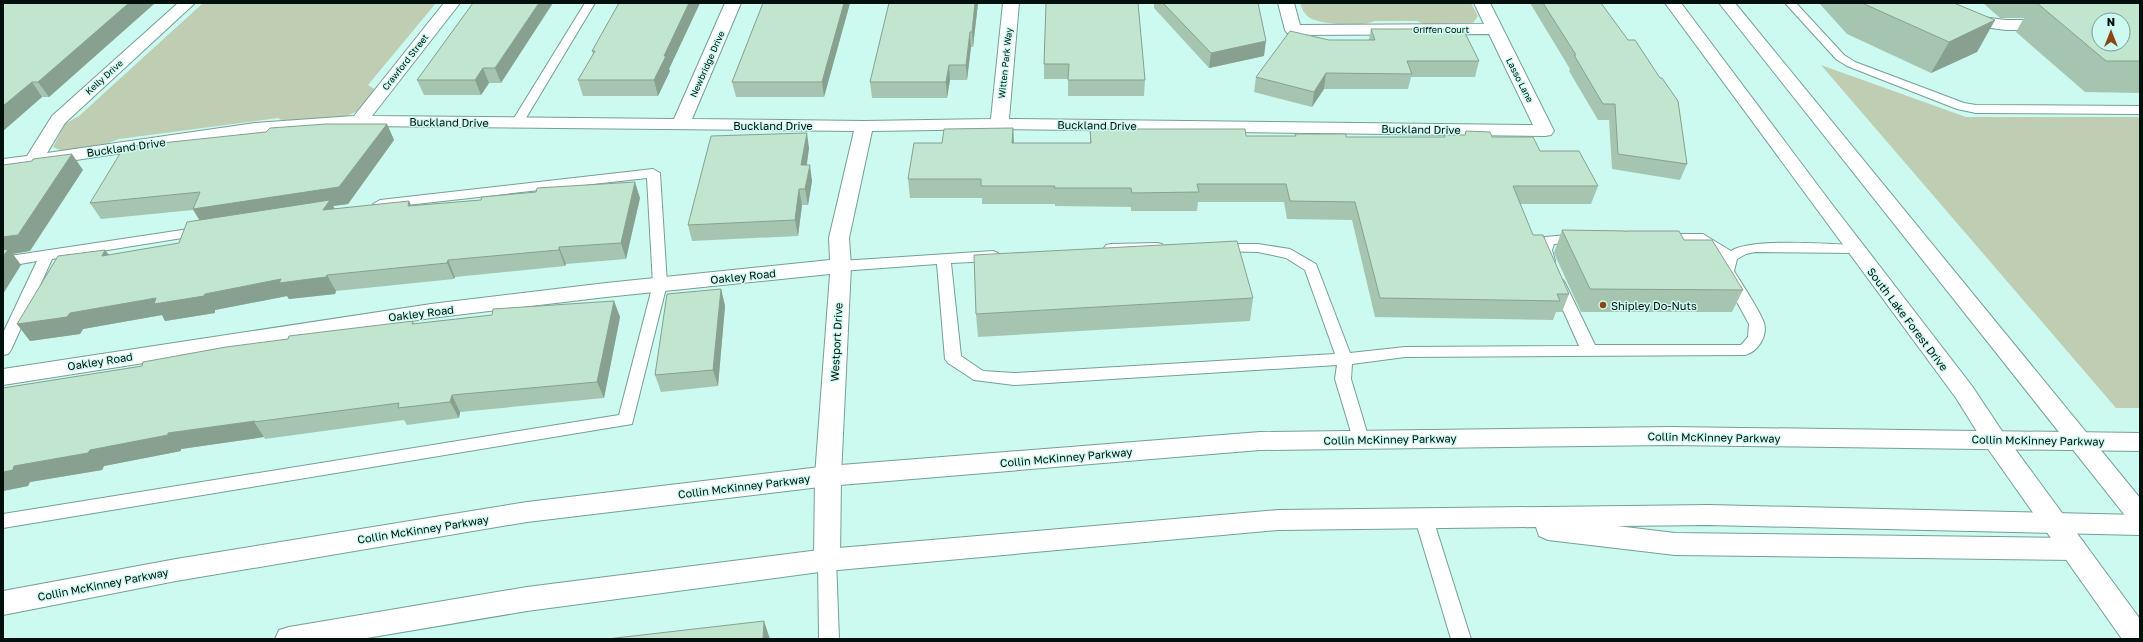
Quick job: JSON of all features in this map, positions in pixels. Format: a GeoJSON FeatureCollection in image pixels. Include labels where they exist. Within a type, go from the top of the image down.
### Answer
{"type":"FeatureCollection","features":[{"type":"Feature","properties":{"kind":"street","name":"Kelly Drive"},"geometry":{"type":"LineString","coordinates":[[33,161],[58,120],[186,3]]}},
{"type":"Feature","properties":{"kind":"street","name":"Crawford Street"},"geometry":{"type":"LineString","coordinates":[[359,122],[452,3]]}},
{"type":"Feature","properties":{"kind":"street","name":"Newbridge Drive"},"geometry":{"type":"LineString","coordinates":[[680,125],[733,3]]}},
{"type":"Feature","properties":{"kind":"street","name":"Witten Park Way"},"geometry":{"type":"LineString","coordinates":[[999,124],[1011,3]]}},
{"type":"Feature","properties":{"kind":"street","name":"Griffen Court"},"geometry":{"type":"LineString","coordinates":[[1286,3],[1293,30],[1494,29]]}},
{"type":"Feature","properties":{"kind":"street","name":"Lasso Lane"},"geometry":{"type":"LineString","coordinates":[[1482,3],[1545,131]]}},
{"type":"Feature","properties":{"kind":"street","name":"South Lake Forest Drive"},"geometry":{"type":"LineString","coordinates":[[1673,3],[1964,392],[1995,440],[2138,639]]}},
{"type":"Feature","properties":{"kind":"street"},"geometry":{"type":"LineString","coordinates":[[1727,3],[2140,516]]}},
{"type":"Feature","properties":{"kind":"street"},"geometry":{"type":"LineString","coordinates":[[1938,3],[1961,19],[2006,25],[2091,25]]}},
{"type":"Feature","properties":{"kind":"street","name":"Buckland Drive"},"geometry":{"type":"LineString","coordinates":[[3,165],[255,128],[359,122],[864,126],[999,124],[1545,131]]}},
{"type":"Feature","properties":{"kind":"street","name":"Westport Drive"},"geometry":{"type":"LineString","coordinates":[[827,560],[828,476],[841,266],[839,238],[864,126]]}},
{"type":"Feature","properties":{"kind":"street","name":"Oakley Road"},"geometry":{"type":"LineString","coordinates":[[3,377],[171,349],[374,319],[660,284],[841,266]]}},
{"type":"Feature","properties":{"kind":"street","name":"Collin McKinney Parkway"},"geometry":{"type":"LineString","coordinates":[[3,603],[176,570],[527,512],[828,476],[1260,441],[1671,436],[1809,439],[2080,440],[2140,442]]}},
{"type":"Feature","properties":{"kind":"street"},"geometry":{"type":"LineString","coordinates":[[289,639],[527,599],[827,560],[1278,520],[1709,515],[2053,521],[2140,525]]}},
{"type":"Feature","properties":{"kind":"street"},"geometry":{"type":"LineString","coordinates":[[1462,518],[1675,544],[2074,550]]}},
{"type":"Feature","properties":{"kind":"lane"},"geometry":{"type":"LineString","coordinates":[[517,123],[590,3]]}},
{"type":"Feature","properties":{"kind":"lane"},"geometry":{"type":"LineString","coordinates":[[1790,3],[1840,57],[1851,64],[1961,106],[1976,109],[2140,110]]}},
{"type":"Feature","properties":{"kind":"lane"},"geometry":{"type":"LineString","coordinates":[[3,521],[626,420],[660,284],[653,173],[368,206]]}},
{"type":"Feature","properties":{"kind":"lane"},"geometry":{"type":"LineString","coordinates":[[3,262],[211,229]]}},
{"type":"Feature","properties":{"kind":"lane"},"geometry":{"type":"LineString","coordinates":[[1588,350],[1544,251],[1545,245],[1550,240],[1558,238],[1596,238]]}},
{"type":"Feature","properties":{"kind":"lane"},"geometry":{"type":"LineString","coordinates":[[1650,238],[1703,238],[1731,257]]}},
{"type":"Feature","properties":{"kind":"lane"},"geometry":{"type":"LineString","coordinates":[[1098,249],[1174,247]]}},
{"type":"Feature","properties":{"kind":"lane"},"geometry":{"type":"LineString","coordinates":[[1205,248],[1258,248],[1290,254],[1311,267],[1344,360],[1343,379],[1361,439]]}},
{"type":"Feature","properties":{"kind":"lane"},"geometry":{"type":"LineString","coordinates":[[944,259],[953,360],[980,376],[1014,379],[1344,360],[1405,352],[1745,350],[1756,339],[1757,324],[1727,271],[1731,257],[1742,250],[1755,248],[1856,249]]}},
{"type":"Feature","properties":{"kind":"lane"},"geometry":{"type":"LineString","coordinates":[[3,350],[47,254]]}},
{"type":"Feature","properties":{"kind":"lane"},"geometry":{"type":"LineString","coordinates":[[841,266],[1005,255]]}},
{"type":"Feature","properties":{"kind":"lane"},"geometry":{"type":"LineString","coordinates":[[1424,518],[1462,639]]}},
{"type":"Feature","properties":{"kind":"lane"},"geometry":{"type":"LineString","coordinates":[[827,560],[829,639]]}},
{"type":"Feature","properties":{"kind":"green space"},"geometry":{"type":"Polygon","coordinates":[[[203,3],[436,3],[368,85],[376,90],[358,111],[344,117],[285,122],[278,118],[119,139],[95,148],[78,151],[61,150],[53,147],[65,124],[79,116],[203,3]]]}},
{"type":"Feature","properties":{"kind":"green space"},"geometry":{"type":"Polygon","coordinates":[[[1300,3],[1471,3],[1478,16],[1473,23],[1424,24],[1417,21],[1375,21],[1352,25],[1333,24],[1310,18],[1304,12],[1300,3]]]}},
{"type":"Feature","properties":{"kind":"green space"},"geometry":{"type":"Polygon","coordinates":[[[1821,65],[1966,117],[2140,117],[2140,408],[2116,408],[1821,65]]]}},
{"type":"Feature","properties":{"kind":"building"},"geometry":{"type":"Polygon","coordinates":[[[3,3],[129,3],[38,82],[32,82],[3,106],[3,3]]]}},
{"type":"Feature","properties":{"kind":"building"},"geometry":{"type":"Polygon","coordinates":[[[473,3],[539,3],[495,68],[483,68],[475,80],[417,80],[473,3]]]}},
{"type":"Feature","properties":{"kind":"building"},"geometry":{"type":"Polygon","coordinates":[[[619,3],[689,3],[654,80],[578,80],[595,51],[592,51],[619,3]]]}},
{"type":"Feature","properties":{"kind":"building"},"geometry":{"type":"Polygon","coordinates":[[[763,3],[844,3],[822,82],[732,82],[763,3]]]}},
{"type":"Feature","properties":{"kind":"building"},"geometry":{"type":"Polygon","coordinates":[[[889,3],[975,3],[966,65],[949,65],[946,82],[870,82],[889,3]]]}},
{"type":"Feature","properties":{"kind":"building"},"geometry":{"type":"Polygon","coordinates":[[[1046,3],[1138,3],[1145,80],[1068,80],[1069,64],[1044,64],[1046,3]]]}},
{"type":"Feature","properties":{"kind":"building"},"geometry":{"type":"Polygon","coordinates":[[[1163,3],[1258,3],[1266,41],[1211,53],[1163,3]]]}},
{"type":"Feature","properties":{"kind":"building"},"geometry":{"type":"Polygon","coordinates":[[[1543,3],[1601,3],[1628,40],[1635,40],[1660,78],[1662,78],[1678,101],[1687,164],[1618,154],[1615,104],[1603,104],[1574,55],[1576,55],[1543,3]]]}},
{"type":"Feature","properties":{"kind":"building"},"geometry":{"type":"Polygon","coordinates":[[[1862,3],[1954,3],[1995,20],[1949,42],[1862,3]]]}},
{"type":"Feature","properties":{"kind":"building"},"geometry":{"type":"Polygon","coordinates":[[[2037,3],[2140,3],[2140,61],[2106,61],[2095,52],[2131,52],[2131,12],[2091,12],[2091,48],[2037,3]]]}},
{"type":"Feature","properties":{"kind":"building"},"geometry":{"type":"Polygon","coordinates":[[[1371,29],[1463,29],[1479,61],[1407,61],[1412,74],[1326,73],[1314,92],[1256,77],[1290,31],[1329,40],[1375,40],[1371,29]]]}},
{"type":"Feature","properties":{"kind":"building"},"geometry":{"type":"Polygon","coordinates":[[[326,124],[387,124],[339,187],[193,209],[200,192],[90,203],[124,147],[266,132],[270,128],[326,124]]]}},
{"type":"Feature","properties":{"kind":"building"},"geometry":{"type":"Polygon","coordinates":[[[1013,128],[1012,143],[1091,143],[1090,129],[1245,129],[1246,136],[1346,134],[1346,137],[1445,137],[1444,135],[1465,135],[1466,131],[1490,132],[1492,137],[1533,137],[1540,151],[1579,151],[1598,186],[1513,186],[1533,235],[1543,235],[1569,294],[1557,294],[1560,301],[1380,298],[1355,202],[1290,201],[1286,184],[1197,184],[1199,192],[1132,193],[1131,188],[981,186],[981,179],[908,179],[914,143],[942,143],[944,129],[1013,128]]]}},
{"type":"Feature","properties":{"kind":"building"},"geometry":{"type":"Polygon","coordinates":[[[807,133],[801,165],[810,165],[805,189],[799,189],[795,220],[688,225],[711,136],[807,133]]]}},
{"type":"Feature","properties":{"kind":"building"},"geometry":{"type":"Polygon","coordinates":[[[72,154],[18,235],[3,237],[3,165],[32,161],[33,159],[72,154]]]}},
{"type":"Feature","properties":{"kind":"building"},"geometry":{"type":"Polygon","coordinates":[[[635,182],[621,243],[559,247],[559,250],[448,260],[447,263],[327,275],[326,277],[279,283],[281,279],[205,294],[204,296],[154,304],[156,298],[70,313],[67,317],[17,324],[58,256],[105,250],[102,256],[179,243],[187,222],[330,200],[323,210],[409,201],[408,206],[481,200],[482,197],[536,192],[537,188],[635,182]]]}},
{"type":"Feature","properties":{"kind":"building"},"geometry":{"type":"Polygon","coordinates":[[[1562,230],[1626,232],[1679,231],[1684,240],[1712,240],[1743,290],[1590,289],[1562,230]]]}},
{"type":"Feature","properties":{"kind":"building"},"geometry":{"type":"Polygon","coordinates":[[[1237,241],[1253,298],[976,314],[974,255],[1237,241]]]}},
{"type":"Feature","properties":{"kind":"building"},"geometry":{"type":"Polygon","coordinates":[[[8,249],[3,257],[3,250],[8,249]]]}},
{"type":"Feature","properties":{"kind":"building"},"geometry":{"type":"Polygon","coordinates":[[[721,289],[713,370],[655,375],[667,294],[721,289]]]}},
{"type":"Feature","properties":{"kind":"building"},"geometry":{"type":"Polygon","coordinates":[[[614,301],[597,382],[452,395],[450,402],[398,408],[399,403],[168,433],[168,435],[90,450],[88,453],[14,466],[13,470],[3,472],[3,388],[142,366],[143,362],[226,347],[288,339],[289,336],[413,321],[412,324],[492,315],[493,309],[614,301]]]}},
{"type":"Feature","properties":{"kind":"building"},"geometry":{"type":"Polygon","coordinates":[[[764,621],[763,639],[607,639],[764,621]]]}},
{"type":"Feature","properties":{"kind":"place","name":"Shipley Do-Nuts"},"geometry":{"type":"Point","coordinates":[1603,305]}}]}
